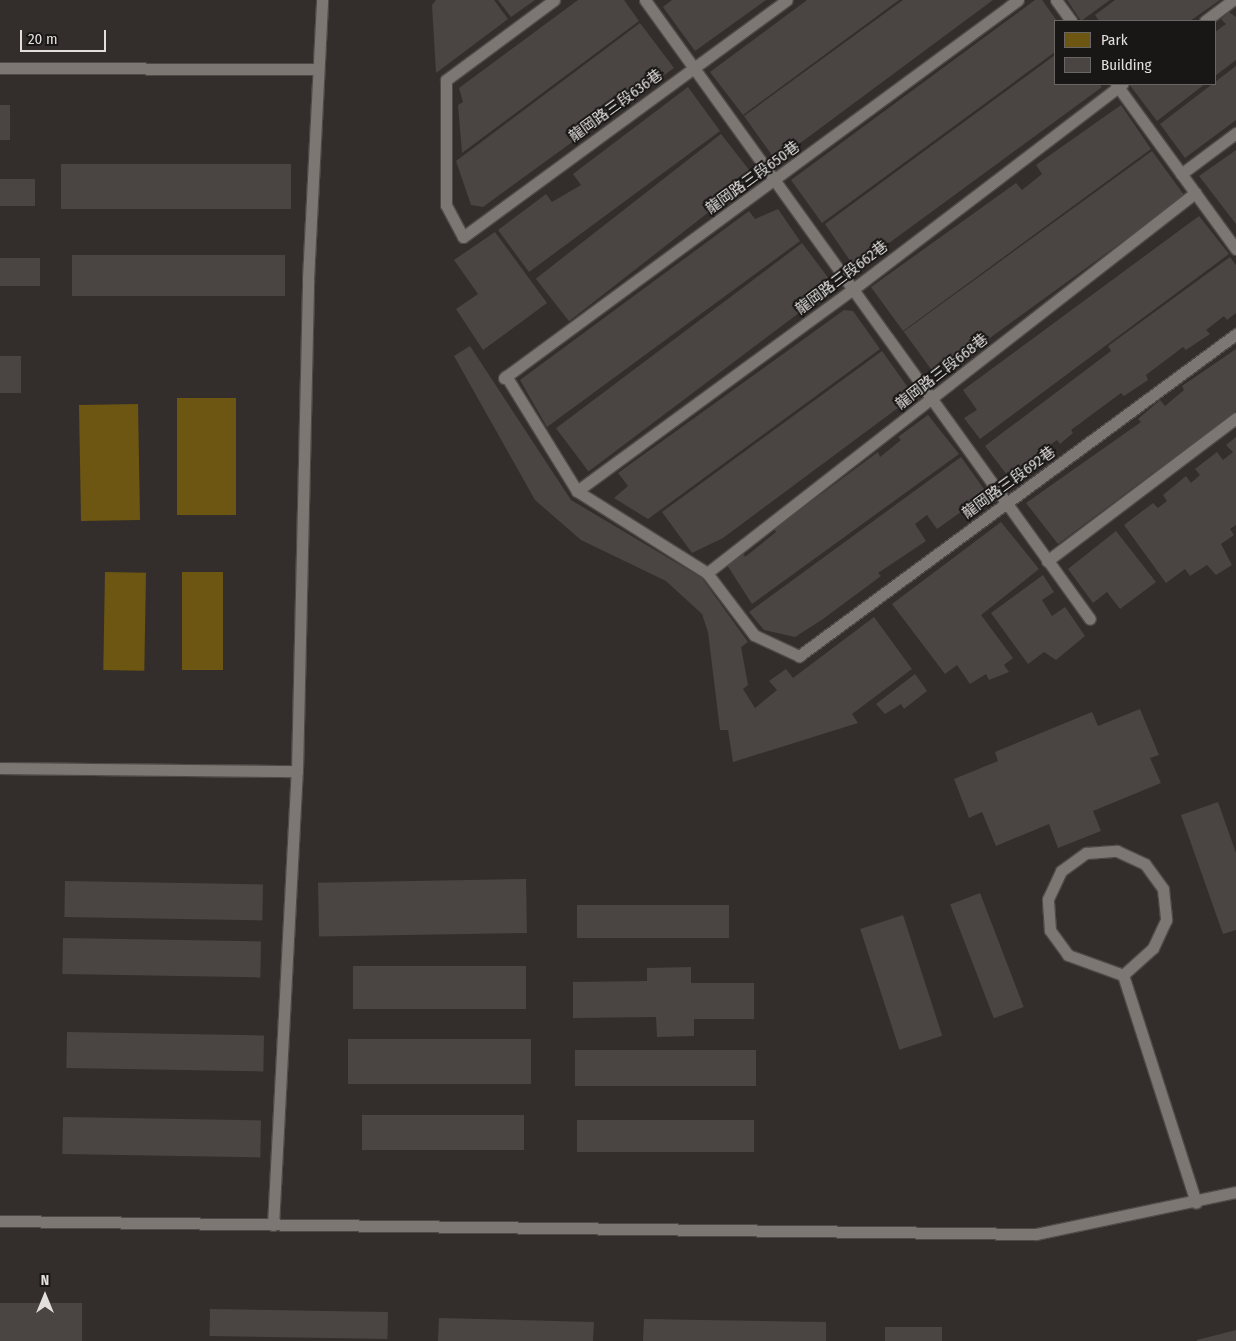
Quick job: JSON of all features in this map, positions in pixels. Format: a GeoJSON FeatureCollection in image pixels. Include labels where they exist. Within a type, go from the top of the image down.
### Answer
{"type":"FeatureCollection","features":[{"type":"Feature","properties":{"kind":"lane"},"geometry":{"type":"LineString","coordinates":[[273,1225],[297,771],[308,279],[322,0]]}},
{"type":"Feature","properties":{"kind":"lane","name":"龍岡路三段636巷"},"geometry":{"type":"LineString","coordinates":[[554,0],[446,80],[446,205],[463,237],[787,0]]}},
{"type":"Feature","properties":{"kind":"lane"},"geometry":{"type":"LineString","coordinates":[[644,0],[852,290],[934,397],[1005,505],[1090,619]]}},
{"type":"Feature","properties":{"kind":"lane","name":"龍岡路三段650巷"},"geometry":{"type":"LineString","coordinates":[[576,491],[505,377],[774,182],[1018,0]]}},
{"type":"Feature","properties":{"kind":"lane"},"geometry":{"type":"LineString","coordinates":[[1056,0],[1070,20]]}},
{"type":"Feature","properties":{"kind":"lane"},"geometry":{"type":"LineString","coordinates":[[1206,20],[1233,0]]}},
{"type":"Feature","properties":{"kind":"lane"},"geometry":{"type":"LineString","coordinates":[[0,68],[318,69]]}},
{"type":"Feature","properties":{"kind":"lane"},"geometry":{"type":"LineString","coordinates":[[1119,85],[1236,249]]}},
{"type":"Feature","properties":{"kind":"lane","name":"龍岡路三段662巷"},"geometry":{"type":"LineString","coordinates":[[576,491],[852,290],[1119,85]]}},
{"type":"Feature","properties":{"kind":"lane"},"geometry":{"type":"LineString","coordinates":[[1181,174],[1236,133]]}},
{"type":"Feature","properties":{"kind":"lane","name":"龍岡路三段668巷"},"geometry":{"type":"LineString","coordinates":[[707,573],[1195,193]]}},
{"type":"Feature","properties":{"kind":"lane","name":"龍岡路三段692巷"},"geometry":{"type":"LineString","coordinates":[[707,573],[754,634],[799,656],[1236,334]]}},
{"type":"Feature","properties":{"kind":"lane"},"geometry":{"type":"LineString","coordinates":[[1047,561],[1236,418]]}},
{"type":"Feature","properties":{"kind":"lane"},"geometry":{"type":"LineString","coordinates":[[576,491],[707,573]]}},
{"type":"Feature","properties":{"kind":"lane"},"geometry":{"type":"LineString","coordinates":[[0,768],[297,771]]}},
{"type":"Feature","properties":{"kind":"lane"},"geometry":{"type":"LineString","coordinates":[[1118,850],[1145,864],[1164,889],[1166,920],[1153,948],[1123,975],[1068,955],[1050,930],[1048,899],[1061,871],[1086,853],[1118,850]]}},
{"type":"Feature","properties":{"kind":"lane"},"geometry":{"type":"LineString","coordinates":[[1123,975],[1196,1203]]}},
{"type":"Feature","properties":{"kind":"lane"},"geometry":{"type":"LineString","coordinates":[[0,1221],[1036,1234],[1196,1203],[1236,1192]]}},
{"type":"Feature","properties":{"kind":"green space"},"geometry":{"type":"Polygon","coordinates":[[[177,398],[236,398],[236,515],[177,515],[177,398]]]}},
{"type":"Feature","properties":{"kind":"green space"},"geometry":{"type":"Polygon","coordinates":[[[138,404],[140,520],[81,521],[79,405],[138,404]]]}},
{"type":"Feature","properties":{"kind":"green space"},"geometry":{"type":"Polygon","coordinates":[[[105,572],[146,573],[144,671],[103,670],[105,572]]]}},
{"type":"Feature","properties":{"kind":"green space"},"geometry":{"type":"Polygon","coordinates":[[[182,572],[223,572],[223,670],[182,670],[182,572]]]}},
{"type":"Feature","properties":{"kind":"building"},"geometry":{"type":"Polygon","coordinates":[[[436,0],[494,0],[508,19],[436,73],[432,5],[436,0]]]}},
{"type":"Feature","properties":{"kind":"building"},"geometry":{"type":"Polygon","coordinates":[[[498,0],[535,0],[511,17],[498,0]]]}},
{"type":"Feature","properties":{"kind":"building"},"geometry":{"type":"Polygon","coordinates":[[[578,0],[624,0],[639,21],[462,153],[458,105],[463,102],[459,88],[578,0]]]}},
{"type":"Feature","properties":{"kind":"building"},"geometry":{"type":"Polygon","coordinates":[[[672,0],[766,0],[695,51],[663,7],[672,0]]]}},
{"type":"Feature","properties":{"kind":"building"},"geometry":{"type":"Polygon","coordinates":[[[807,0],[899,0],[743,115],[710,72],[807,0]]]}},
{"type":"Feature","properties":{"kind":"building"},"geometry":{"type":"Polygon","coordinates":[[[903,0],[993,0],[776,161],[744,116],[903,0]]]}},
{"type":"Feature","properties":{"kind":"building"},"geometry":{"type":"Polygon","coordinates":[[[1035,0],[1042,0],[1056,20],[1054,20],[1054,53],[822,223],[791,180],[1035,0]]]}},
{"type":"Feature","properties":{"kind":"building"},"geometry":{"type":"Polygon","coordinates":[[[1067,0],[1110,0],[1082,20],[1080,20],[1067,0]]]}},
{"type":"Feature","properties":{"kind":"building"},"geometry":{"type":"Polygon","coordinates":[[[1115,0],[1220,0],[1191,20],[1098,20],[1095,15],[1115,0]]]}},
{"type":"Feature","properties":{"kind":"building"},"geometry":{"type":"Polygon","coordinates":[[[1229,12],[1236,17],[1236,60],[1216,75],[1216,31],[1226,24],[1221,19],[1229,12]]]}},
{"type":"Feature","properties":{"kind":"building"},"geometry":{"type":"Polygon","coordinates":[[[640,23],[674,68],[483,207],[471,205],[456,161],[640,23]]]}},
{"type":"Feature","properties":{"kind":"building"},"geometry":{"type":"Polygon","coordinates":[[[1054,56],[1054,85],[1100,85],[1102,87],[855,268],[825,224],[1054,56]]]}},
{"type":"Feature","properties":{"kind":"building"},"geometry":{"type":"Polygon","coordinates":[[[1236,66],[1236,120],[1185,158],[1160,124],[1211,85],[1216,85],[1216,81],[1236,66]]]}},
{"type":"Feature","properties":{"kind":"building"},"geometry":{"type":"Polygon","coordinates":[[[1130,85],[1204,85],[1157,121],[1130,85]]]}},
{"type":"Feature","properties":{"kind":"building"},"geometry":{"type":"Polygon","coordinates":[[[688,87],[720,131],[529,272],[498,230],[546,194],[552,202],[581,185],[573,174],[688,87]]]}},
{"type":"Feature","properties":{"kind":"building"},"geometry":{"type":"Polygon","coordinates":[[[0,105],[10,105],[10,140],[0,140],[0,105]]]}},
{"type":"Feature","properties":{"kind":"building"},"geometry":{"type":"Polygon","coordinates":[[[1121,105],[1151,149],[903,331],[871,287],[1016,183],[1022,190],[1042,174],[1036,165],[1121,105]]]}},
{"type":"Feature","properties":{"kind":"building"},"geometry":{"type":"Polygon","coordinates":[[[721,134],[754,177],[569,321],[536,279],[721,134]]]}},
{"type":"Feature","properties":{"kind":"building"},"geometry":{"type":"Polygon","coordinates":[[[1236,150],[1236,224],[1199,176],[1236,150]]]}},
{"type":"Feature","properties":{"kind":"building"},"geometry":{"type":"Polygon","coordinates":[[[1152,151],[1185,196],[937,377],[904,331],[1152,151]]]}},
{"type":"Feature","properties":{"kind":"building"},"geometry":{"type":"Polygon","coordinates":[[[61,164],[291,164],[291,209],[61,209],[61,164]]]}},
{"type":"Feature","properties":{"kind":"building"},"geometry":{"type":"Polygon","coordinates":[[[0,179],[35,179],[35,206],[0,206],[0,179]]]}},
{"type":"Feature","properties":{"kind":"building"},"geometry":{"type":"Polygon","coordinates":[[[778,209],[800,241],[547,427],[520,380],[749,211],[755,219],[778,209]]]}},
{"type":"Feature","properties":{"kind":"building"},"geometry":{"type":"Polygon","coordinates":[[[1199,216],[1229,254],[980,439],[964,418],[977,410],[963,390],[1199,216]]]}},
{"type":"Feature","properties":{"kind":"building"},"geometry":{"type":"Polygon","coordinates":[[[495,232],[547,303],[483,350],[456,309],[478,294],[454,260],[495,232]]]}},
{"type":"Feature","properties":{"kind":"building"},"geometry":{"type":"Polygon","coordinates":[[[802,243],[834,286],[589,471],[556,428],[802,243]]]}},
{"type":"Feature","properties":{"kind":"building"},"geometry":{"type":"Polygon","coordinates":[[[72,255],[285,255],[285,296],[72,296],[72,255]]]}},
{"type":"Feature","properties":{"kind":"building"},"geometry":{"type":"Polygon","coordinates":[[[1230,257],[1236,265],[1236,313],[1227,320],[1224,316],[1206,330],[1210,334],[1186,350],[1183,347],[1146,375],[1148,380],[1124,396],[1121,393],[1071,430],[1073,433],[1060,444],[1057,440],[1007,475],[985,446],[1111,351],[1108,346],[1230,257]]]}},
{"type":"Feature","properties":{"kind":"building"},"geometry":{"type":"Polygon","coordinates":[[[0,258],[40,258],[40,286],[0,286],[0,258]]]}},
{"type":"Feature","properties":{"kind":"building"},"geometry":{"type":"Polygon","coordinates":[[[844,310],[853,311],[880,349],[648,519],[614,498],[628,486],[618,473],[844,310]]]}},
{"type":"Feature","properties":{"kind":"building"},"geometry":{"type":"Polygon","coordinates":[[[470,346],[571,500],[702,578],[748,642],[741,647],[748,685],[743,689],[755,708],[777,690],[769,681],[786,669],[793,678],[874,617],[912,669],[852,714],[858,723],[733,762],[728,730],[720,730],[708,632],[702,614],[666,581],[581,540],[535,500],[454,356],[470,346]]]}},
{"type":"Feature","properties":{"kind":"building"},"geometry":{"type":"Polygon","coordinates":[[[1236,349],[1236,411],[1058,544],[1026,503],[1141,422],[1138,419],[1160,400],[1165,406],[1184,390],[1182,386],[1236,349]]]}},
{"type":"Feature","properties":{"kind":"building"},"geometry":{"type":"Polygon","coordinates":[[[882,351],[914,396],[723,538],[692,553],[662,512],[882,351]]]}},
{"type":"Feature","properties":{"kind":"building"},"geometry":{"type":"Polygon","coordinates":[[[0,356],[21,356],[21,393],[0,393],[0,356]]]}},
{"type":"Feature","properties":{"kind":"building"},"geometry":{"type":"Polygon","coordinates":[[[928,415],[959,454],[752,604],[727,565],[744,554],[745,557],[776,532],[774,529],[878,452],[880,457],[901,440],[898,437],[928,415]]]}},
{"type":"Feature","properties":{"kind":"building"},"geometry":{"type":"Polygon","coordinates":[[[1236,437],[1236,525],[1230,529],[1234,535],[1221,544],[1232,565],[1216,575],[1207,565],[1190,576],[1185,569],[1166,583],[1124,525],[1153,503],[1158,508],[1167,501],[1163,495],[1186,476],[1191,483],[1200,475],[1195,469],[1217,452],[1223,460],[1233,452],[1226,445],[1236,437]]]}},
{"type":"Feature","properties":{"kind":"building"},"geometry":{"type":"Polygon","coordinates":[[[961,457],[984,489],[982,497],[937,529],[927,515],[915,524],[926,541],[878,573],[881,576],[823,619],[795,637],[764,630],[749,612],[961,457]]]}},
{"type":"Feature","properties":{"kind":"building"},"geometry":{"type":"Polygon","coordinates":[[[1001,522],[1039,569],[981,615],[1013,658],[1004,665],[1009,672],[989,680],[986,674],[970,684],[957,665],[945,674],[892,604],[1001,522]]]}},
{"type":"Feature","properties":{"kind":"building"},"geometry":{"type":"Polygon","coordinates":[[[1116,531],[1156,582],[1120,609],[1107,592],[1093,603],[1068,569],[1116,531]]]}},
{"type":"Feature","properties":{"kind":"building"},"geometry":{"type":"Polygon","coordinates":[[[1043,575],[1054,592],[1042,600],[1052,616],[1065,607],[1085,636],[1056,660],[1044,652],[1028,664],[991,613],[1043,575]]]}},
{"type":"Feature","properties":{"kind":"building"},"geometry":{"type":"Polygon","coordinates":[[[915,674],[927,691],[904,709],[901,704],[885,714],[876,704],[915,674]]]}},
{"type":"Feature","properties":{"kind":"building"},"geometry":{"type":"Polygon","coordinates":[[[1140,709],[1159,755],[1150,758],[1161,783],[1093,811],[1101,831],[1058,848],[1049,824],[996,846],[982,812],[969,818],[954,779],[998,761],[995,752],[1092,712],[1098,726],[1140,709]]]}},
{"type":"Feature","properties":{"kind":"building"},"geometry":{"type":"Polygon","coordinates":[[[1218,802],[1236,853],[1236,930],[1223,934],[1181,815],[1218,802]]]}},
{"type":"Feature","properties":{"kind":"building"},"geometry":{"type":"Polygon","coordinates":[[[526,879],[527,933],[319,937],[318,883],[526,879]]]}},
{"type":"Feature","properties":{"kind":"building"},"geometry":{"type":"Polygon","coordinates":[[[65,881],[263,884],[262,920],[64,917],[65,881]]]}},
{"type":"Feature","properties":{"kind":"building"},"geometry":{"type":"Polygon","coordinates":[[[980,893],[1024,1007],[994,1018],[950,904],[980,893]]]}},
{"type":"Feature","properties":{"kind":"building"},"geometry":{"type":"Polygon","coordinates":[[[577,905],[729,905],[729,938],[577,938],[577,905]]]}},
{"type":"Feature","properties":{"kind":"building"},"geometry":{"type":"Polygon","coordinates":[[[903,915],[942,1036],[899,1050],[860,929],[903,915]]]}},
{"type":"Feature","properties":{"kind":"building"},"geometry":{"type":"Polygon","coordinates":[[[63,938],[261,941],[260,977],[62,974],[63,938]]]}},
{"type":"Feature","properties":{"kind":"building"},"geometry":{"type":"Polygon","coordinates":[[[353,966],[526,966],[526,1009],[353,1009],[353,966]]]}},
{"type":"Feature","properties":{"kind":"building"},"geometry":{"type":"Polygon","coordinates":[[[691,967],[691,983],[754,983],[754,1019],[694,1019],[694,1036],[657,1037],[656,1017],[573,1018],[573,982],[647,981],[647,968],[691,967]]]}},
{"type":"Feature","properties":{"kind":"building"},"geometry":{"type":"Polygon","coordinates":[[[67,1032],[264,1035],[263,1071],[66,1068],[67,1032]]]}},
{"type":"Feature","properties":{"kind":"building"},"geometry":{"type":"Polygon","coordinates":[[[348,1039],[531,1039],[531,1084],[348,1084],[348,1039]]]}},
{"type":"Feature","properties":{"kind":"building"},"geometry":{"type":"Polygon","coordinates":[[[575,1050],[756,1050],[756,1086],[575,1086],[575,1050]]]}},
{"type":"Feature","properties":{"kind":"building"},"geometry":{"type":"Polygon","coordinates":[[[362,1115],[524,1115],[524,1150],[362,1150],[362,1115]]]}},
{"type":"Feature","properties":{"kind":"building"},"geometry":{"type":"Polygon","coordinates":[[[63,1117],[261,1120],[260,1157],[62,1154],[63,1117]]]}},
{"type":"Feature","properties":{"kind":"building"},"geometry":{"type":"Polygon","coordinates":[[[577,1120],[754,1120],[754,1152],[577,1152],[577,1120]]]}},
{"type":"Feature","properties":{"kind":"building"},"geometry":{"type":"Polygon","coordinates":[[[0,1303],[82,1303],[82,1341],[0,1341],[0,1303]]]}},
{"type":"Feature","properties":{"kind":"building"},"geometry":{"type":"Polygon","coordinates":[[[210,1309],[388,1312],[388,1339],[210,1336],[210,1309]]]}},
{"type":"Feature","properties":{"kind":"building"},"geometry":{"type":"Polygon","coordinates":[[[439,1318],[594,1322],[593,1341],[438,1341],[439,1318]]]}},
{"type":"Feature","properties":{"kind":"building"},"geometry":{"type":"Polygon","coordinates":[[[644,1319],[826,1322],[826,1341],[643,1341],[644,1319]]]}},
{"type":"Feature","properties":{"kind":"building"},"geometry":{"type":"Polygon","coordinates":[[[885,1327],[942,1327],[942,1341],[885,1341],[885,1327]]]}},
{"type":"Feature","properties":{"kind":"building"},"geometry":{"type":"Polygon","coordinates":[[[1236,1330],[1236,1341],[1197,1341],[1197,1340],[1236,1330]]]}}]}
